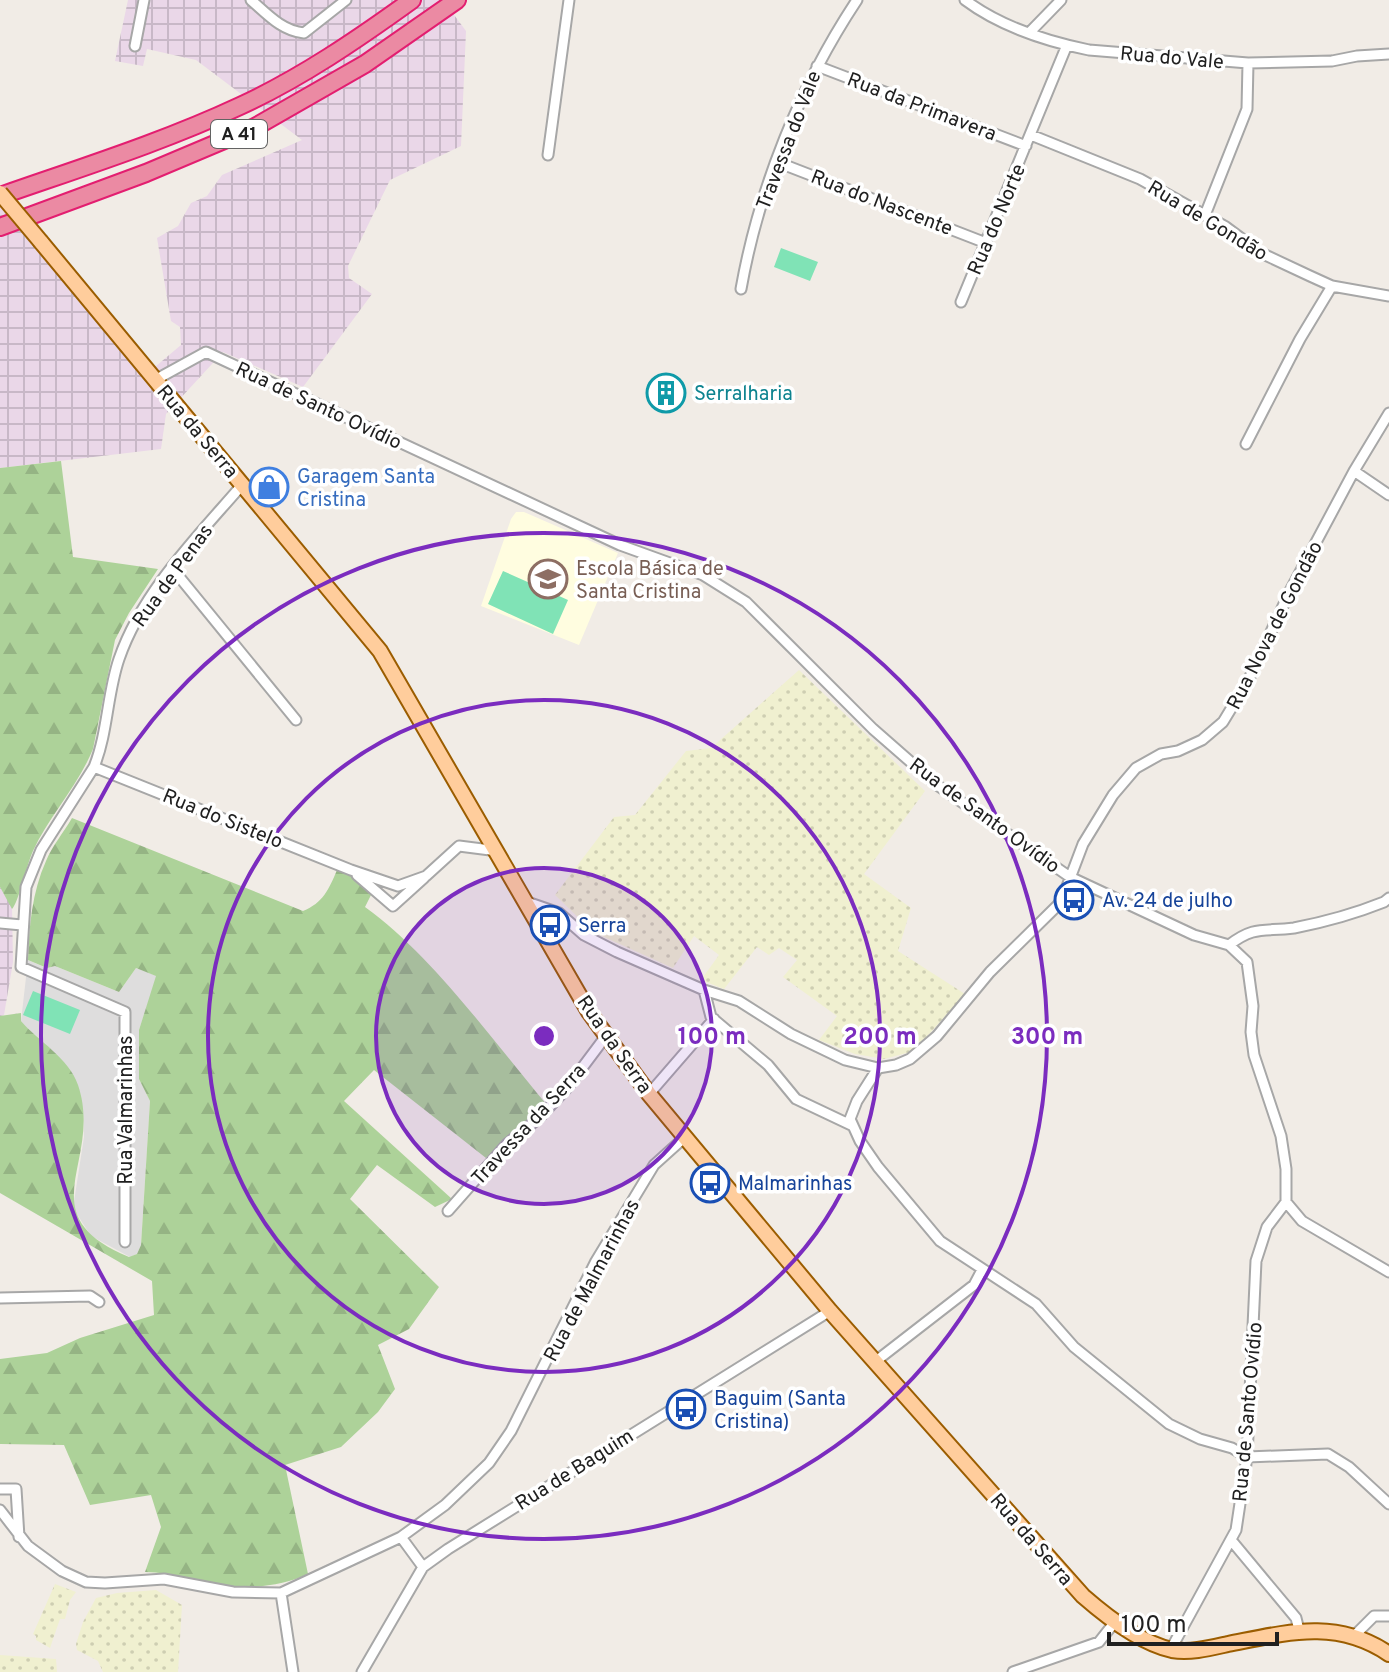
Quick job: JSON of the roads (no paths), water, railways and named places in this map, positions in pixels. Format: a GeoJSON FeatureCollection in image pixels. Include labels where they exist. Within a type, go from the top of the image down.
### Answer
{"type":"FeatureCollection","features":[{"type":"Feature","properties":{"kind":"highway","name":"A 41"},"geometry":{"type":"LineString","coordinates":[[0,194],[142,146],[242,105],[351,44],[412,0]]}},
{"type":"Feature","properties":{"kind":"highway","name":"A 41"},"geometry":{"type":"LineString","coordinates":[[0,227],[146,173],[255,127],[365,64],[457,0]]}},
{"type":"Feature","properties":{"kind":"main road","name":"Rua da Serra"},"geometry":{"type":"LineString","coordinates":[[0,194],[380,651],[589,1012],[649,1094],[830,1311],[1083,1596],[1114,1623],[1171,1649],[1196,1651],[1299,1630],[1355,1635],[1389,1654]]}},
{"type":"Feature","properties":{"kind":"street"},"geometry":{"type":"LineString","coordinates":[[135,46],[144,0]]}},
{"type":"Feature","properties":{"kind":"street"},"geometry":{"type":"LineString","coordinates":[[251,0],[293,32],[304,33],[346,0]]}},
{"type":"Feature","properties":{"kind":"street"},"geometry":{"type":"LineString","coordinates":[[548,155],[569,0]]}},
{"type":"Feature","properties":{"kind":"street","name":"Travessa do Vale"},"geometry":{"type":"LineString","coordinates":[[741,289],[749,245],[777,162],[817,66],[857,0]]}},
{"type":"Feature","properties":{"kind":"street","name":"Rua do Vale"},"geometry":{"type":"LineString","coordinates":[[965,0],[989,18],[1089,50],[1248,63],[1332,61],[1389,54]]}},
{"type":"Feature","properties":{"kind":"street"},"geometry":{"type":"LineString","coordinates":[[1029,33],[1061,0]]}},
{"type":"Feature","properties":{"kind":"street"},"geometry":{"type":"LineString","coordinates":[[1031,135],[1067,45]]}},
{"type":"Feature","properties":{"kind":"street"},"geometry":{"type":"LineString","coordinates":[[1205,215],[1247,109],[1248,63]]}},
{"type":"Feature","properties":{"kind":"street","name":"Rua da Primavera"},"geometry":{"type":"LineString","coordinates":[[817,66],[1026,146]]}},
{"type":"Feature","properties":{"kind":"street","name":"Rua do Norte"},"geometry":{"type":"LineString","coordinates":[[961,302],[1031,135]]}},
{"type":"Feature","properties":{"kind":"street","name":"Rua de Gondão"},"geometry":{"type":"LineString","coordinates":[[1031,135],[1140,179],[1205,215],[1261,253],[1332,286],[1389,296]]}},
{"type":"Feature","properties":{"kind":"street","name":"Rua do Nascente"},"geometry":{"type":"LineString","coordinates":[[777,162],[986,243]]}},
{"type":"Feature","properties":{"kind":"street"},"geometry":{"type":"LineString","coordinates":[[1246,444],[1300,339],[1332,286]]}},
{"type":"Feature","properties":{"kind":"street","name":"Rua de Santo Ovídio"},"geometry":{"type":"LineString","coordinates":[[155,380],[206,352],[620,545],[703,575],[746,602],[873,729],[937,785],[1070,877],[1194,935],[1229,945]]}},
{"type":"Feature","properties":{"kind":"street","name":"Rua Nova de Gondão"},"geometry":{"type":"LineString","coordinates":[[878,1068],[896,1065],[924,1049],[990,972],[1061,902],[1083,844],[1113,795],[1136,768],[1161,754],[1178,751],[1202,740],[1223,722],[1249,679],[1291,589],[1354,471],[1389,413]]}},
{"type":"Feature","properties":{"kind":"street"},"geometry":{"type":"LineString","coordinates":[[1354,471],[1389,495]]}},
{"type":"Feature","properties":{"kind":"street","name":"Rua de Penas"},"geometry":{"type":"LineString","coordinates":[[22,925],[26,887],[41,850],[94,767],[100,751],[118,661],[149,601],[172,568],[242,485]]}},
{"type":"Feature","properties":{"kind":"street"},"geometry":{"type":"LineString","coordinates":[[172,568],[296,720]]}},
{"type":"Feature","properties":{"kind":"street","name":"Rua do Sistelo"},"geometry":{"type":"LineString","coordinates":[[94,767],[398,886],[426,876]]}},
{"type":"Feature","properties":{"kind":"street","name":"Rua do Sistelo"},"geometry":{"type":"LineString","coordinates":[[351,870],[393,906],[459,846],[498,851]]}},
{"type":"Feature","properties":{"kind":"street"},"geometry":{"type":"LineString","coordinates":[[1389,898],[1346,917],[1291,928],[1246,932],[1229,945],[1247,962],[1253,1006],[1251,1032],[1254,1055],[1281,1136],[1286,1169],[1286,1202],[1302,1221],[1389,1272]]}},
{"type":"Feature","properties":{"kind":"street"},"geometry":{"type":"LineString","coordinates":[[527,902],[559,913],[584,935],[617,952],[704,990],[739,1001],[791,1034],[845,1060],[878,1068],[857,1101],[850,1119],[860,1141],[878,1167],[940,1241],[1036,1304],[1074,1347],[1169,1424],[1200,1439],[1232,1448],[1247,1457],[1328,1454],[1349,1467],[1389,1504]]}},
{"type":"Feature","properties":{"kind":"street"},"geometry":{"type":"LineString","coordinates":[[0,923],[22,925]]}},
{"type":"Feature","properties":{"kind":"street","name":"Rua Valmarinhas"},"geometry":{"type":"LineString","coordinates":[[22,925],[21,967],[125,1012],[125,1242]]}},
{"type":"Feature","properties":{"kind":"street"},"geometry":{"type":"LineString","coordinates":[[704,990],[714,1019],[768,1065],[796,1099],[853,1126]]}},
{"type":"Feature","properties":{"kind":"street"},"geometry":{"type":"LineString","coordinates":[[649,1094],[714,1019]]}},
{"type":"Feature","properties":{"kind":"street","name":"Travessa da Serra"},"geometry":{"type":"LineString","coordinates":[[448,1211],[507,1144],[539,1118],[567,1088],[606,1036]]}},
{"type":"Feature","properties":{"kind":"street","name":"Rua de Malmarinhas"},"geometry":{"type":"LineString","coordinates":[[281,1593],[401,1537],[467,1486],[489,1463],[511,1431],[596,1261],[654,1165],[684,1138]]}},
{"type":"Feature","properties":{"kind":"street","name":"Rua de Santo Ovídio"},"geometry":{"type":"LineString","coordinates":[[1171,1649],[1236,1530],[1247,1457],[1256,1261],[1267,1227],[1286,1202]]}},
{"type":"Feature","properties":{"kind":"street"},"geometry":{"type":"LineString","coordinates":[[876,1361],[974,1285],[982,1270]]}},
{"type":"Feature","properties":{"kind":"street"},"geometry":{"type":"LineString","coordinates":[[0,1298],[90,1296],[99,1302]]}},
{"type":"Feature","properties":{"kind":"street","name":"Rua de Baguim"},"geometry":{"type":"LineString","coordinates":[[362,1672],[423,1567],[549,1483],[830,1311]]}},
{"type":"Feature","properties":{"kind":"street"},"geometry":{"type":"LineString","coordinates":[[0,1489],[16,1489],[19,1537]]}},
{"type":"Feature","properties":{"kind":"street"},"geometry":{"type":"LineString","coordinates":[[0,1510],[19,1537],[62,1571],[86,1582],[164,1579],[233,1592],[281,1593],[293,1672]]}},
{"type":"Feature","properties":{"kind":"street"},"geometry":{"type":"LineString","coordinates":[[401,1537],[423,1567]]}},
{"type":"Feature","properties":{"kind":"street"},"geometry":{"type":"LineString","coordinates":[[1231,1540],[1296,1618],[1299,1630]]}},
{"type":"Feature","properties":{"kind":"street"},"geometry":{"type":"LineString","coordinates":[[1355,1635],[1374,1616],[1389,1616]]}},
{"type":"Feature","properties":{"kind":"street"},"geometry":{"type":"LineString","coordinates":[[1013,1672],[1099,1642],[1114,1623]]}},
{"type":"Feature","properties":{"kind":"place","name":"Serralharia"},"geometry":{"type":"Point","coordinates":[666,393]}},
{"type":"Feature","properties":{"kind":"place","name":"Garagem Santa Cristina"},"geometry":{"type":"Point","coordinates":[269,487]}},
{"type":"Feature","properties":{"kind":"place","name":"Escola Básica de Santa Cristina"},"geometry":{"type":"Point","coordinates":[548,579]}},
{"type":"Feature","properties":{"kind":"place","name":"Av. 24 de julho"},"geometry":{"type":"Point","coordinates":[1074,900]}},
{"type":"Feature","properties":{"kind":"place","name":"Serra"},"geometry":{"type":"Point","coordinates":[550,925]}},
{"type":"Feature","properties":{"kind":"place","name":"Malmarinhas"},"geometry":{"type":"Point","coordinates":[710,1183]}},
{"type":"Feature","properties":{"kind":"place","name":"Baguim (Santa Cristina)"},"geometry":{"type":"Point","coordinates":[686,1409]}}]}
